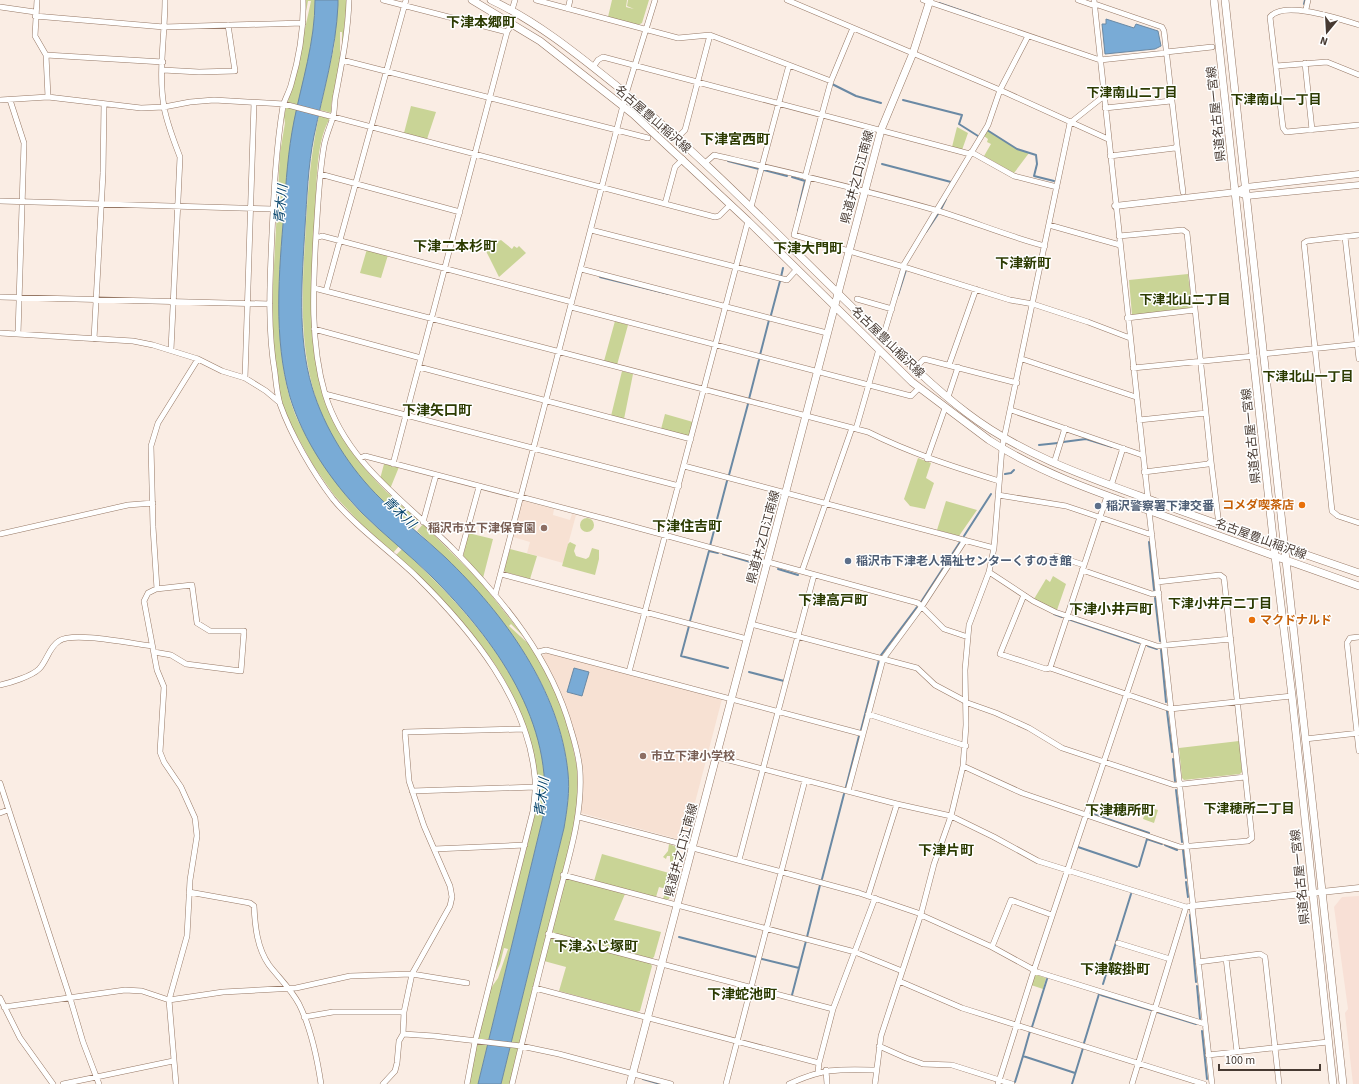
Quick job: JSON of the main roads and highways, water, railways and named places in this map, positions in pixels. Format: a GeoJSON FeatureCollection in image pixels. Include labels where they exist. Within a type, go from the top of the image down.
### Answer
{"type":"FeatureCollection","features":[{"type":"Feature","properties":{"kind":"main road","name":"名古屋豊山稲沢線"},"geometry":{"type":"LineString","coordinates":[[472,0],[561,56],[624,106],[683,159],[920,388],[945,408],[1002,448],[1065,479],[1107,496],[1359,586]]}},
{"type":"Feature","properties":{"kind":"main road","name":"名古屋豊山稲沢線"},"geometry":{"type":"LineString","coordinates":[[492,0],[512,10],[555,38],[626,94],[677,138],[752,207],[915,368],[966,413],[1005,438],[1054,463],[1111,486],[1284,548],[1359,573]]}},
{"type":"Feature","properties":{"kind":"main road","name":"県道名古屋一宮線"},"geometry":{"type":"LineString","coordinates":[[1214,0],[1275,556],[1292,696],[1333,1084]]}},
{"type":"Feature","properties":{"kind":"main road","name":"県道井之口江南線"},"geometry":{"type":"LineString","coordinates":[[630,1084],[717,757],[848,251],[882,130],[913,53],[928,1]]}},
{"type":"Feature","properties":{"kind":"main road","name":"県道名古屋一宮線"},"geometry":{"type":"LineString","coordinates":[[1227,1],[1284,548],[1343,1084]]}},
{"type":"Feature","properties":{"kind":"water"},"geometry":{"type":"Polygon","coordinates":[[[315,0],[338,0],[337,22],[332,55],[312,147],[307,193],[303,267],[302,328],[304,348],[307,368],[317,402],[323,418],[339,447],[359,475],[389,507],[446,558],[468,580],[508,629],[526,655],[541,683],[554,712],[563,742],[569,787],[564,828],[501,1084],[478,1084],[543,817],[545,782],[540,749],[530,716],[516,685],[498,656],[478,628],[432,577],[362,513],[329,474],[302,429],[290,397],[281,352],[279,328],[280,258],[290,144],[308,61],[313,31],[315,0]]]}},
{"type":"Feature","properties":{"kind":"water"},"geometry":{"type":"Polygon","coordinates":[[[1106,19],[1134,28],[1136,24],[1158,31],[1161,46],[1155,49],[1105,54],[1102,24],[1106,24],[1106,19]]]}},
{"type":"Feature","properties":{"kind":"water"},"geometry":{"type":"Polygon","coordinates":[[[574,668],[589,672],[582,696],[567,692],[574,668]]]}},
{"type":"Feature","properties":{"kind":"waterway"},"geometry":{"type":"LineString","coordinates":[[1304,4],[1305,0]]}},
{"type":"Feature","properties":{"kind":"waterway"},"geometry":{"type":"LineString","coordinates":[[939,3],[980,17]]}},
{"type":"Feature","properties":{"kind":"waterway"},"geometry":{"type":"LineString","coordinates":[[832,84],[856,96],[881,103]]}},
{"type":"Feature","properties":{"kind":"waterway"},"geometry":{"type":"LineString","coordinates":[[903,100],[962,115],[959,124],[978,136]]}},
{"type":"Feature","properties":{"kind":"waterway"},"geometry":{"type":"LineString","coordinates":[[987,130],[1017,149],[1036,155],[1037,164],[1034,176],[1054,181]]}},
{"type":"Feature","properties":{"kind":"waterway"},"geometry":{"type":"LineString","coordinates":[[728,161],[759,169]]}},
{"type":"Feature","properties":{"kind":"waterway"},"geometry":{"type":"LineString","coordinates":[[882,164],[951,182]]}},
{"type":"Feature","properties":{"kind":"waterway"},"geometry":{"type":"LineString","coordinates":[[764,170],[787,176]]}},
{"type":"Feature","properties":{"kind":"waterway"},"geometry":{"type":"LineString","coordinates":[[792,177],[805,181],[798,211]]}},
{"type":"Feature","properties":{"kind":"waterway"},"geometry":{"type":"LineString","coordinates":[[941,209],[946,199]]}},
{"type":"Feature","properties":{"kind":"waterway"},"geometry":{"type":"LineString","coordinates":[[926,232],[938,214]]}},
{"type":"Feature","properties":{"kind":"waterway"},"geometry":{"type":"LineString","coordinates":[[781,277],[783,268]]}},
{"type":"Feature","properties":{"kind":"waterway"},"geometry":{"type":"LineString","coordinates":[[898,295],[906,270]]}},
{"type":"Feature","properties":{"kind":"waterway"},"geometry":{"type":"LineString","coordinates":[[600,277],[669,294]]}},
{"type":"Feature","properties":{"kind":"waterway"},"geometry":{"type":"LineString","coordinates":[[771,315],[780,281]]}},
{"type":"Feature","properties":{"kind":"waterway"},"geometry":{"type":"LineString","coordinates":[[760,355],[769,320]]}},
{"type":"Feature","properties":{"kind":"waterway"},"geometry":{"type":"LineString","coordinates":[[749,399],[759,360]]}},
{"type":"Feature","properties":{"kind":"waterway"},"geometry":{"type":"LineString","coordinates":[[729,475],[748,404]]}},
{"type":"Feature","properties":{"kind":"waterway"},"geometry":{"type":"LineString","coordinates":[[1063,442],[1086,439],[1112,447]]}},
{"type":"Feature","properties":{"kind":"waterway"},"geometry":{"type":"LineString","coordinates":[[1039,445],[1058,443]]}},
{"type":"Feature","properties":{"kind":"waterway"},"geometry":{"type":"LineString","coordinates":[[1005,474],[1011,473],[1014,470]]}},
{"type":"Feature","properties":{"kind":"waterway"},"geometry":{"type":"LineString","coordinates":[[710,546],[727,481]]}},
{"type":"Feature","properties":{"kind":"waterway"},"geometry":{"type":"LineString","coordinates":[[964,536],[991,494]]}},
{"type":"Feature","properties":{"kind":"waterway"},"geometry":{"type":"LineString","coordinates":[[921,602],[960,542]]}},
{"type":"Feature","properties":{"kind":"waterway"},"geometry":{"type":"LineString","coordinates":[[1149,542],[1154,590]]}},
{"type":"Feature","properties":{"kind":"waterway"},"geometry":{"type":"LineString","coordinates":[[690,621],[709,551],[718,553]]}},
{"type":"Feature","properties":{"kind":"waterway"},"geometry":{"type":"LineString","coordinates":[[723,554],[754,563]]}},
{"type":"Feature","properties":{"kind":"waterway"},"geometry":{"type":"LineString","coordinates":[[778,569],[798,575]]}},
{"type":"Feature","properties":{"kind":"waterway"},"geometry":{"type":"LineString","coordinates":[[1155,598],[1160,641]]}},
{"type":"Feature","properties":{"kind":"waterway"},"geometry":{"type":"LineString","coordinates":[[881,655],[917,607]]}},
{"type":"Feature","properties":{"kind":"waterway"},"geometry":{"type":"LineString","coordinates":[[1054,614],[1062,617]]}},
{"type":"Feature","properties":{"kind":"waterway"},"geometry":{"type":"LineString","coordinates":[[1068,619],[1139,643]]}},
{"type":"Feature","properties":{"kind":"waterway"},"geometry":{"type":"LineString","coordinates":[[689,626],[681,656],[728,668]]}},
{"type":"Feature","properties":{"kind":"waterway"},"geometry":{"type":"LineString","coordinates":[[1148,646],[1157,649]]}},
{"type":"Feature","properties":{"kind":"waterway"},"geometry":{"type":"LineString","coordinates":[[1161,650],[1166,702]]}},
{"type":"Feature","properties":{"kind":"waterway"},"geometry":{"type":"LineString","coordinates":[[861,730],[879,660]]}},
{"type":"Feature","properties":{"kind":"waterway"},"geometry":{"type":"LineString","coordinates":[[749,672],[784,681]]}},
{"type":"Feature","properties":{"kind":"waterway"},"geometry":{"type":"LineString","coordinates":[[1167,711],[1172,752]]}},
{"type":"Feature","properties":{"kind":"waterway"},"geometry":{"type":"LineString","coordinates":[[846,787],[859,736]]}},
{"type":"Feature","properties":{"kind":"waterway"},"geometry":{"type":"LineString","coordinates":[[1173,759],[1175,781]]}},
{"type":"Feature","properties":{"kind":"waterway"},"geometry":{"type":"LineString","coordinates":[[1176,790],[1182,842]]}},
{"type":"Feature","properties":{"kind":"waterway"},"geometry":{"type":"LineString","coordinates":[[822,879],[844,794]]}},
{"type":"Feature","properties":{"kind":"waterway"},"geometry":{"type":"LineString","coordinates":[[1090,813],[1149,833]]}},
{"type":"Feature","properties":{"kind":"waterway"},"geometry":{"type":"LineString","coordinates":[[1139,866],[1147,839],[1162,844]]}},
{"type":"Feature","properties":{"kind":"waterway"},"geometry":{"type":"LineString","coordinates":[[1165,845],[1177,850]]}},
{"type":"Feature","properties":{"kind":"waterway"},"geometry":{"type":"LineString","coordinates":[[1078,847],[1137,867]]}},
{"type":"Feature","properties":{"kind":"waterway"},"geometry":{"type":"LineString","coordinates":[[1183,850],[1186,878]]}},
{"type":"Feature","properties":{"kind":"waterway"},"geometry":{"type":"LineString","coordinates":[[1186,882],[1188,897]]}},
{"type":"Feature","properties":{"kind":"waterway"},"geometry":{"type":"LineString","coordinates":[[807,937],[820,885]]}},
{"type":"Feature","properties":{"kind":"waterway"},"geometry":{"type":"LineString","coordinates":[[1103,984],[1131,894]]}},
{"type":"Feature","properties":{"kind":"waterway"},"geometry":{"type":"LineString","coordinates":[[1190,915],[1196,982]]}},
{"type":"Feature","properties":{"kind":"waterway"},"geometry":{"type":"LineString","coordinates":[[679,937],[756,957]]}},
{"type":"Feature","properties":{"kind":"waterway"},"geometry":{"type":"LineString","coordinates":[[792,995],[806,941]]}},
{"type":"Feature","properties":{"kind":"waterway"},"geometry":{"type":"LineString","coordinates":[[762,959],[799,968]]}},
{"type":"Feature","properties":{"kind":"waterway"},"geometry":{"type":"LineString","coordinates":[[1032,1027],[1047,979]]}},
{"type":"Feature","properties":{"kind":"waterway"},"geometry":{"type":"LineString","coordinates":[[1197,986],[1200,1019]]}},
{"type":"Feature","properties":{"kind":"waterway"},"geometry":{"type":"LineString","coordinates":[[1084,1043],[1099,994]]}},
{"type":"Feature","properties":{"kind":"waterway"},"geometry":{"type":"LineString","coordinates":[[1101,995],[1151,1010]]}},
{"type":"Feature","properties":{"kind":"waterway"},"geometry":{"type":"LineString","coordinates":[[1157,1012],[1196,1024]]}},
{"type":"Feature","properties":{"kind":"waterway"},"geometry":{"type":"LineString","coordinates":[[1023,1056],[1030,1031]]}},
{"type":"Feature","properties":{"kind":"waterway"},"geometry":{"type":"LineString","coordinates":[[1202,1031],[1207,1079]]}},
{"type":"Feature","properties":{"kind":"waterway"},"geometry":{"type":"LineString","coordinates":[[1072,1084],[1083,1048]]}},
{"type":"Feature","properties":{"kind":"waterway"},"geometry":{"type":"LineString","coordinates":[[1015,1082],[1023,1056],[1075,1073]]}},
{"type":"Feature","properties":{"kind":"waterway"},"geometry":{"type":"LineString","coordinates":[[643,1079],[660,1084]]}},
{"type":"Feature","properties":{"kind":"place","name":"コメダ喫茶店"},"geometry":{"type":"Point","coordinates":[1302,505]}},
{"type":"Feature","properties":{"kind":"place","name":"稲沢警察署下津交番"},"geometry":{"type":"Point","coordinates":[1098,506]}},
{"type":"Feature","properties":{"kind":"place","name":"稲沢市立下津保育園"},"geometry":{"type":"Point","coordinates":[544,528]}},
{"type":"Feature","properties":{"kind":"place","name":"稲沢市下津老人福祉センターくすのき館"},"geometry":{"type":"Point","coordinates":[848,561]}},
{"type":"Feature","properties":{"kind":"place","name":"マクドナルド"},"geometry":{"type":"Point","coordinates":[1252,620]}},
{"type":"Feature","properties":{"kind":"place","name":"市立下津小学校"},"geometry":{"type":"Point","coordinates":[643,756]}},
{"type":"Feature","properties":{"kind":"district","name":"下津本郷町"},"geometry":{"type":"Point","coordinates":[481,22]}},
{"type":"Feature","properties":{"kind":"district","name":"下津南山二丁目"},"geometry":{"type":"Point","coordinates":[1132,92]}},
{"type":"Feature","properties":{"kind":"district","name":"下津南山一丁目"},"geometry":{"type":"Point","coordinates":[1276,99]}},
{"type":"Feature","properties":{"kind":"district","name":"下津宮西町"},"geometry":{"type":"Point","coordinates":[735,139]}},
{"type":"Feature","properties":{"kind":"district","name":"下津二本杉町"},"geometry":{"type":"Point","coordinates":[455,246]}},
{"type":"Feature","properties":{"kind":"district","name":"下津大門町"},"geometry":{"type":"Point","coordinates":[808,248]}},
{"type":"Feature","properties":{"kind":"district","name":"下津新町"},"geometry":{"type":"Point","coordinates":[1023,263]}},
{"type":"Feature","properties":{"kind":"district","name":"下津北山二丁目"},"geometry":{"type":"Point","coordinates":[1185,299]}},
{"type":"Feature","properties":{"kind":"district","name":"下津北山一丁目"},"geometry":{"type":"Point","coordinates":[1308,376]}},
{"type":"Feature","properties":{"kind":"district","name":"下津矢口町"},"geometry":{"type":"Point","coordinates":[437,410]}},
{"type":"Feature","properties":{"kind":"district","name":"下津住吉町"},"geometry":{"type":"Point","coordinates":[687,526]}},
{"type":"Feature","properties":{"kind":"district","name":"下津高戸町"},"geometry":{"type":"Point","coordinates":[833,600]}},
{"type":"Feature","properties":{"kind":"district","name":"下津小井戸二丁目"},"geometry":{"type":"Point","coordinates":[1220,603]}},
{"type":"Feature","properties":{"kind":"district","name":"下津小井戸町"},"geometry":{"type":"Point","coordinates":[1111,609]}},
{"type":"Feature","properties":{"kind":"district","name":"下津穂所二丁目"},"geometry":{"type":"Point","coordinates":[1249,808]}},
{"type":"Feature","properties":{"kind":"district","name":"下津穂所町"},"geometry":{"type":"Point","coordinates":[1120,810]}},
{"type":"Feature","properties":{"kind":"district","name":"下津片町"},"geometry":{"type":"Point","coordinates":[946,850]}},
{"type":"Feature","properties":{"kind":"district","name":"下津ふじ塚町"},"geometry":{"type":"Point","coordinates":[596,946]}},
{"type":"Feature","properties":{"kind":"district","name":"下津鞍掛町"},"geometry":{"type":"Point","coordinates":[1115,969]}},
{"type":"Feature","properties":{"kind":"district","name":"下津蛇池町"},"geometry":{"type":"Point","coordinates":[742,994]}},
{"type":"Feature","properties":{"kind":"water label","name":"青木川"},"geometry":{"type":"Point","coordinates":[280,204]}},
{"type":"Feature","properties":{"kind":"water label","name":"青木川"},"geometry":{"type":"Point","coordinates":[400,512]}},
{"type":"Feature","properties":{"kind":"water label","name":"青木川"},"geometry":{"type":"Point","coordinates":[541,797]}}]}
